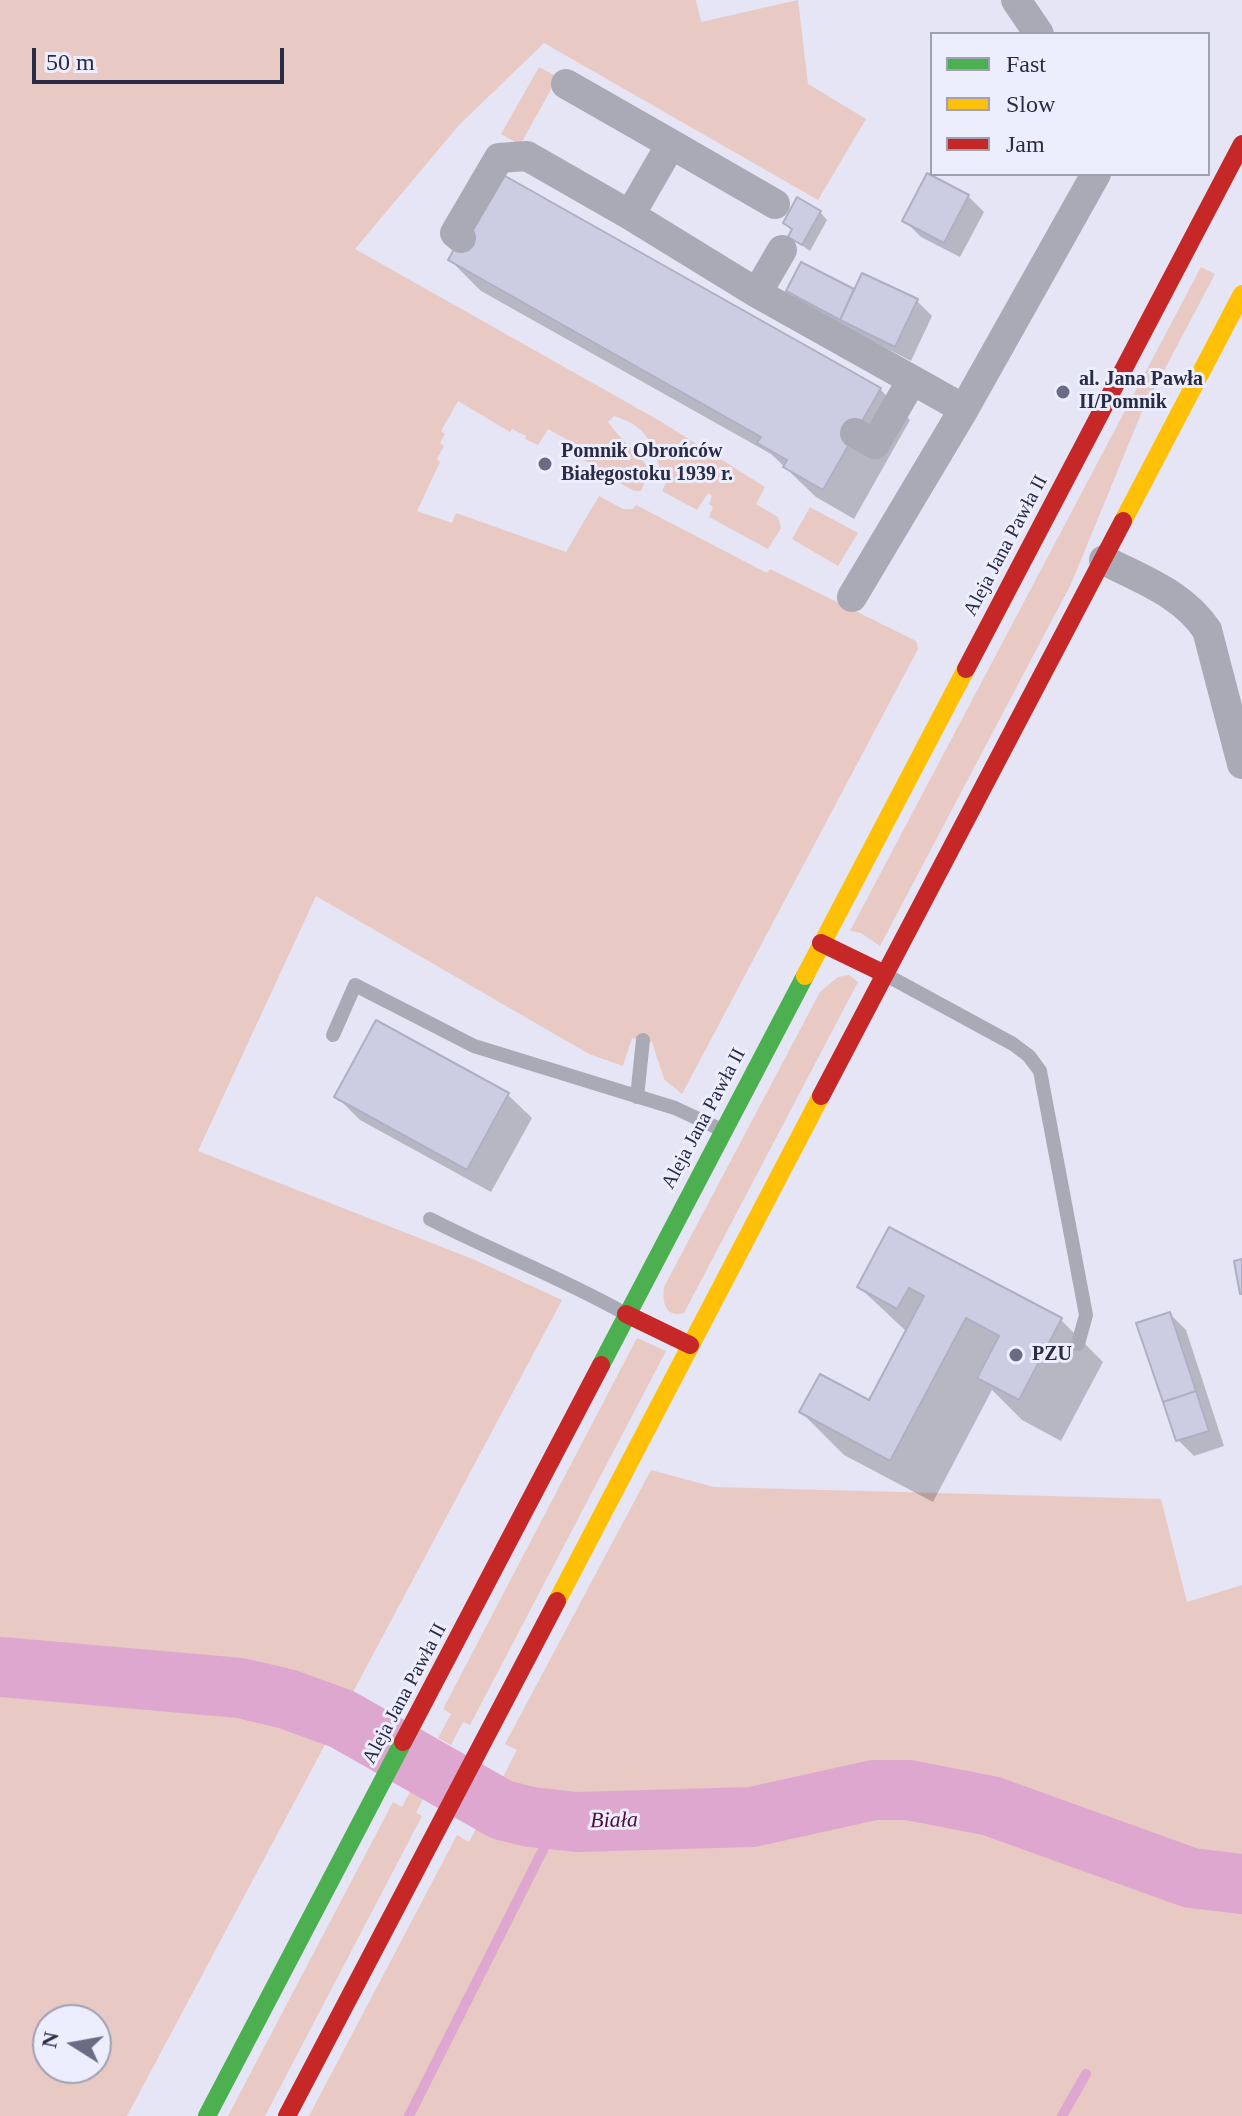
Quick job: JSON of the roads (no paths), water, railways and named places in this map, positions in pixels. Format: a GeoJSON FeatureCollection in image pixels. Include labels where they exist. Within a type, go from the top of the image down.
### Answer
{"type":"FeatureCollection","features":[{"type":"Feature","properties":{"kind":"main road","name":"Aleja Jana Pawła II"},"geometry":{"type":"LineString","coordinates":[[207,2116],[1242,144]]}},
{"type":"Feature","properties":{"kind":"main road"},"geometry":{"type":"LineString","coordinates":[[287,2116],[1242,294]]}},
{"type":"Feature","properties":{"kind":"main road"},"geometry":{"type":"LineString","coordinates":[[821,943],[885,974]]}},
{"type":"Feature","properties":{"kind":"main road"},"geometry":{"type":"LineString","coordinates":[[626,1314],[690,1345]]}},
{"type":"Feature","properties":{"kind":"street"},"geometry":{"type":"LineString","coordinates":[[1016,0],[1038,32]]}},
{"type":"Feature","properties":{"kind":"street"},"geometry":{"type":"LineString","coordinates":[[566,84],[775,204]]}},
{"type":"Feature","properties":{"kind":"street"},"geometry":{"type":"LineString","coordinates":[[630,215],[671,144]]}},
{"type":"Feature","properties":{"kind":"street"},"geometry":{"type":"LineString","coordinates":[[461,238],[455,233],[499,158],[527,156],[757,293],[964,409]]}},
{"type":"Feature","properties":{"kind":"street"},"geometry":{"type":"LineString","coordinates":[[852,597],[964,409],[1095,176]]}},
{"type":"Feature","properties":{"kind":"street"},"geometry":{"type":"LineString","coordinates":[[757,293],[782,250]]}},
{"type":"Feature","properties":{"kind":"street"},"geometry":{"type":"LineString","coordinates":[[855,433],[875,444],[912,380]]}},
{"type":"Feature","properties":{"kind":"street"},"geometry":{"type":"LineString","coordinates":[[1104,560],[1181,600],[1207,630],[1242,764]]}},
{"type":"Feature","properties":{"kind":"lane"},"geometry":{"type":"LineString","coordinates":[[885,974],[1013,1044],[1029,1056],[1040,1071],[1086,1315],[1078,1344]]}},
{"type":"Feature","properties":{"kind":"lane"},"geometry":{"type":"LineString","coordinates":[[333,1035],[355,985],[474,1046],[675,1108],[723,1130]]}},
{"type":"Feature","properties":{"kind":"lane"},"geometry":{"type":"LineString","coordinates":[[637,1097],[643,1040]]}},
{"type":"Feature","properties":{"kind":"lane"},"geometry":{"type":"LineString","coordinates":[[430,1219],[587,1292],[626,1314]]}},
{"type":"Feature","properties":{"kind":"waterway","name":"Biała"},"geometry":{"type":"LineString","coordinates":[[0,1667],[240,1688],[287,1699],[342,1719],[502,1810],[531,1817],[577,1822],[752,1817],[874,1790],[908,1790],[991,1806],[1191,1878],[1242,1884]]}},
{"type":"Feature","properties":{"kind":"waterway"},"geometry":{"type":"LineString","coordinates":[[409,2116],[558,1820]]}},
{"type":"Feature","properties":{"kind":"waterway"},"geometry":{"type":"LineString","coordinates":[[1062,2116],[1086,2074]]}},
{"type":"Feature","properties":{"kind":"place","name":"al. Jana Pawła II/Pomnik"},"geometry":{"type":"Point","coordinates":[1063,392]}},
{"type":"Feature","properties":{"kind":"place","name":"Pomnik Obrońców Białegostoku 1939 r."},"geometry":{"type":"Point","coordinates":[545,464]}},
{"type":"Feature","properties":{"kind":"place","name":"PZU"},"geometry":{"type":"Point","coordinates":[1016,1355]}}]}
